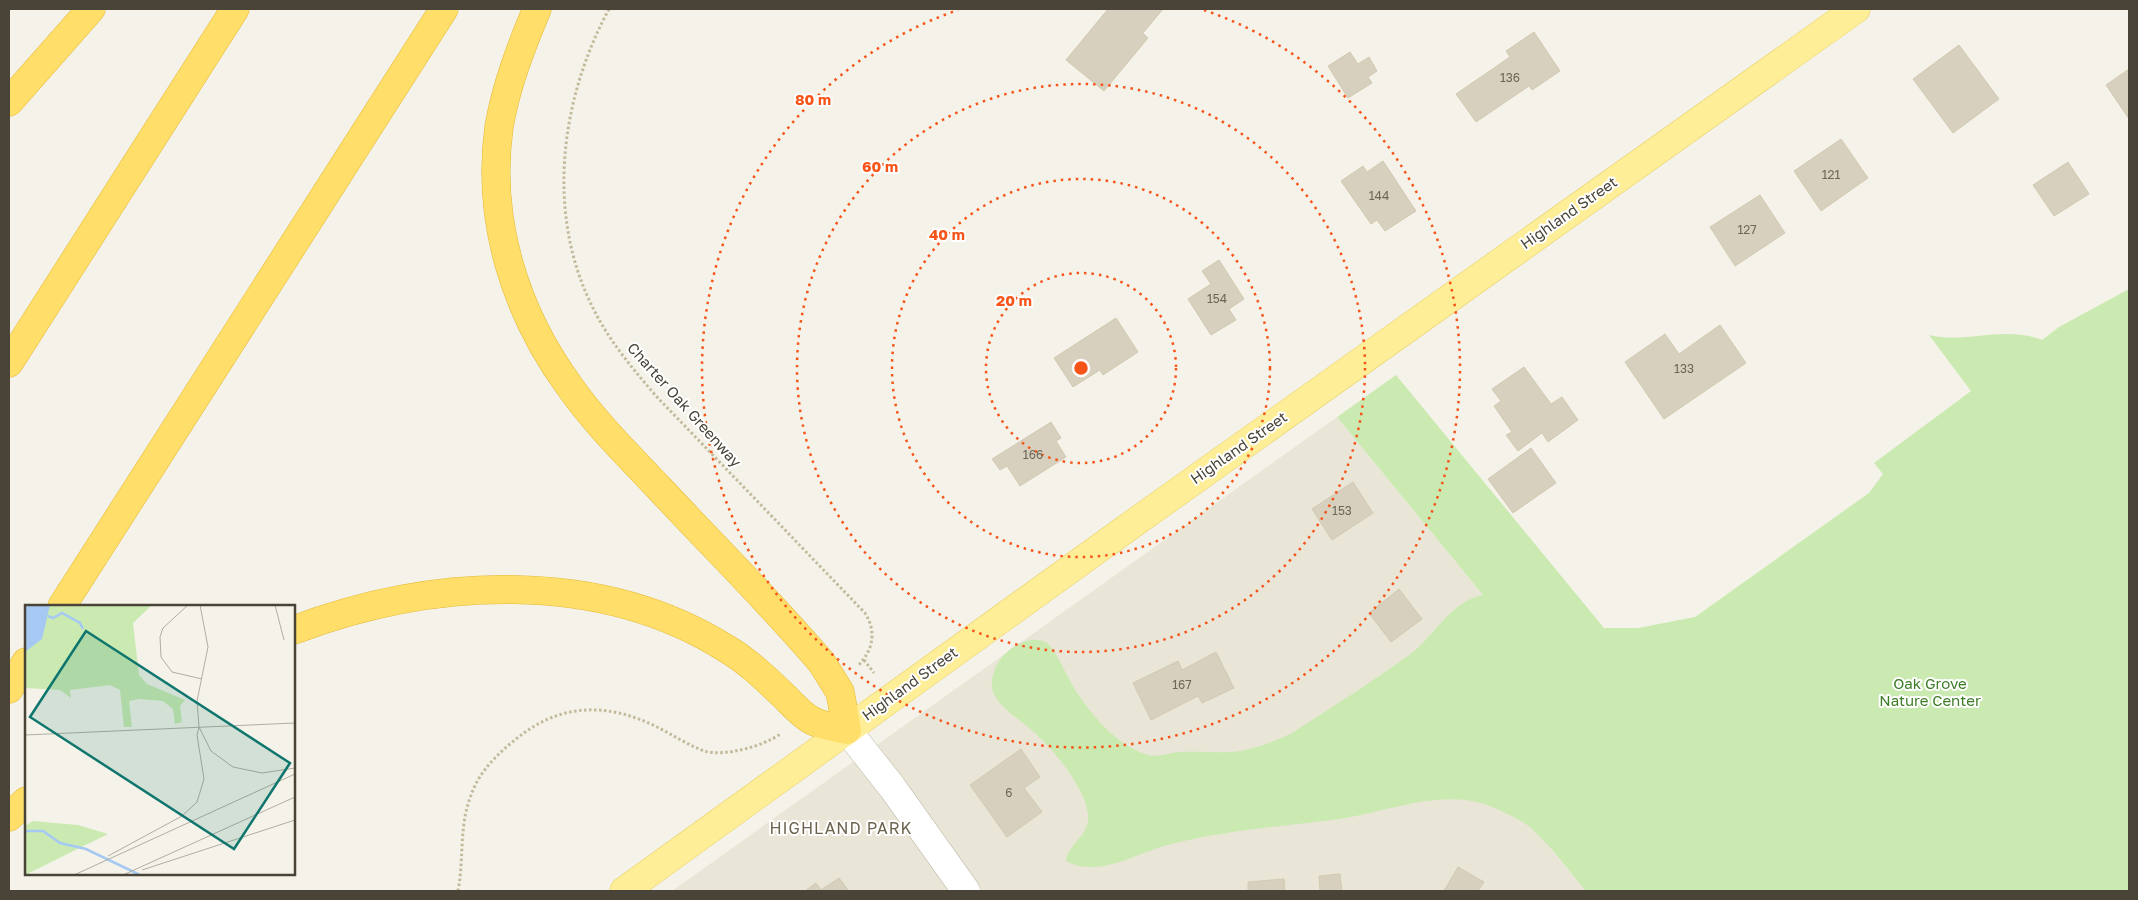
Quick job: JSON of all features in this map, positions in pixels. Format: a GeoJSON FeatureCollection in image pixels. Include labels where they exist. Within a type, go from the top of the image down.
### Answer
{"type":"FeatureCollection","features":[{"type":"Feature","properties":{"kind":"highway"},"geometry":{"type":"LineString","coordinates":[[9,102],[91,9]]}},
{"type":"Feature","properties":{"kind":"highway"},"geometry":{"type":"LineString","coordinates":[[9,363],[235,9]]}},
{"type":"Feature","properties":{"kind":"highway"},"geometry":{"type":"LineString","coordinates":[[63,605],[444,9]]}},
{"type":"Feature","properties":{"kind":"highway"},"geometry":{"type":"LineString","coordinates":[[295,630],[363,608],[436,595],[475,591],[527,590],[590,597],[644,611],[698,632],[745,661],[806,717],[820,724],[847,730],[840,692],[822,663],[591,414],[554,364],[522,304],[505,253],[497,197],[496,169],[504,106],[513,70],[537,9]]}},
{"type":"Feature","properties":{"kind":"highway"},"geometry":{"type":"LineString","coordinates":[[9,689],[25,664]]}},
{"type":"Feature","properties":{"kind":"highway"},"geometry":{"type":"LineString","coordinates":[[9,818],[25,802]]}},
{"type":"Feature","properties":{"kind":"main road","name":"Highland Street"},"geometry":{"type":"LineString","coordinates":[[624,891],[1856,9]]}},
{"type":"Feature","properties":{"kind":"street"},"geometry":{"type":"LineString","coordinates":[[847,730],[903,802],[966,891]]}},
{"type":"Feature","properties":{"kind":"path","name":"Charter Oak Greenway"},"geometry":{"type":"LineString","coordinates":[[609,9],[582,66],[572,102],[566,137],[564,181],[567,218],[573,256],[584,288],[594,311],[614,344],[656,396],[865,613],[870,624],[872,637],[871,648],[864,660]]}},
{"type":"Feature","properties":{"kind":"path"},"geometry":{"type":"LineString","coordinates":[[458,891],[465,816],[473,788],[481,775],[508,745],[542,722],[581,709],[597,709],[639,719],[706,752],[751,748]]}},
{"type":"Feature","properties":{"kind":"shaded area"},"geometry":{"type":"Polygon","coordinates":[[[1337,417],[1572,704],[1482,767],[1586,891],[672,891],[1337,417]]]}},
{"type":"Feature","properties":{"kind":"green space","name":"Oak Grove Nature Center"},"geometry":{"type":"Polygon","coordinates":[[[2129,289],[2129,891],[1586,891],[1548,845],[1526,824],[1495,808],[1457,799],[1417,803],[1339,819],[1207,836],[1164,846],[1102,866],[1078,866],[1066,861],[1068,854],[1083,834],[1088,822],[1086,805],[1082,794],[1068,771],[1051,749],[1002,706],[992,688],[993,675],[998,662],[1016,645],[1032,640],[1040,640],[1051,646],[1074,689],[1092,713],[1117,738],[1137,751],[1156,756],[1182,752],[1239,751],[1262,746],[1292,733],[1353,694],[1413,652],[1462,604],[1472,598],[1483,595],[1337,417],[1396,375],[1604,628],[1638,628],[1695,617],[1869,493],[1883,474],[1874,463],[1971,391],[1929,335],[1957,337],[2014,334],[2042,340],[2059,327],[2129,289]]]}},
{"type":"Feature","properties":{"kind":"building"},"geometry":{"type":"Polygon","coordinates":[[[1108,9],[1163,9],[1143,33],[1148,38],[1104,91],[1066,60],[1108,9]]]}},
{"type":"Feature","properties":{"kind":"building"},"geometry":{"type":"Polygon","coordinates":[[[1534,32],[1560,71],[1532,90],[1529,86],[1476,122],[1456,94],[1510,57],[1506,51],[1534,32]]]}},
{"type":"Feature","properties":{"kind":"building"},"geometry":{"type":"Polygon","coordinates":[[[1959,45],[1999,99],[1953,133],[1913,79],[1959,45]]]}},
{"type":"Feature","properties":{"kind":"building"},"geometry":{"type":"Polygon","coordinates":[[[1350,52],[1358,64],[1369,57],[1377,71],[1368,77],[1372,83],[1348,98],[1328,66],[1350,52]]]}},
{"type":"Feature","properties":{"kind":"building"},"geometry":{"type":"Polygon","coordinates":[[[2129,69],[2129,119],[2106,85],[2129,69]]]}},
{"type":"Feature","properties":{"kind":"building"},"geometry":{"type":"Polygon","coordinates":[[[1841,139],[1868,178],[1821,211],[1794,171],[1841,139]]]}},
{"type":"Feature","properties":{"kind":"building"},"geometry":{"type":"Polygon","coordinates":[[[1383,161],[1416,211],[1385,231],[1377,220],[1371,224],[1341,181],[1363,166],[1367,172],[1383,161]]]}},
{"type":"Feature","properties":{"kind":"building"},"geometry":{"type":"Polygon","coordinates":[[[2068,162],[2089,194],[2054,216],[2033,185],[2068,162]]]}},
{"type":"Feature","properties":{"kind":"building"},"geometry":{"type":"Polygon","coordinates":[[[1760,195],[1785,233],[1735,266],[1710,227],[1760,195]]]}},
{"type":"Feature","properties":{"kind":"building"},"geometry":{"type":"Polygon","coordinates":[[[1219,260],[1244,299],[1229,309],[1236,320],[1211,335],[1188,299],[1211,284],[1202,271],[1219,260]]]}},
{"type":"Feature","properties":{"kind":"building"},"geometry":{"type":"Polygon","coordinates":[[[1116,318],[1138,352],[1103,375],[1100,370],[1073,387],[1054,358],[1116,318]]]}},
{"type":"Feature","properties":{"kind":"building"},"geometry":{"type":"Polygon","coordinates":[[[1720,325],[1746,363],[1664,419],[1625,362],[1665,334],[1679,354],[1720,325]]]}},
{"type":"Feature","properties":{"kind":"building"},"geometry":{"type":"Polygon","coordinates":[[[1524,367],[1551,404],[1562,397],[1578,420],[1548,442],[1542,433],[1518,451],[1506,435],[1512,432],[1494,406],[1501,401],[1492,389],[1524,367]]]}},
{"type":"Feature","properties":{"kind":"building"},"geometry":{"type":"Polygon","coordinates":[[[1051,422],[1061,438],[1056,441],[1066,457],[1020,486],[1007,466],[1000,470],[992,459],[1051,422]]]}},
{"type":"Feature","properties":{"kind":"building"},"geometry":{"type":"Polygon","coordinates":[[[1531,448],[1556,483],[1513,513],[1488,479],[1531,448]]]}},
{"type":"Feature","properties":{"kind":"building"},"geometry":{"type":"Polygon","coordinates":[[[1353,482],[1373,513],[1332,540],[1312,509],[1353,482]]]}},
{"type":"Feature","properties":{"kind":"building"},"geometry":{"type":"Polygon","coordinates":[[[1399,589],[1422,619],[1391,642],[1369,613],[1399,589]]]}},
{"type":"Feature","properties":{"kind":"building"},"geometry":{"type":"Polygon","coordinates":[[[1216,652],[1234,688],[1202,703],[1198,696],[1151,720],[1133,683],[1178,661],[1182,670],[1216,652]]]}},
{"type":"Feature","properties":{"kind":"building"},"geometry":{"type":"Polygon","coordinates":[[[1021,749],[1040,777],[1024,788],[1042,812],[1007,837],[970,785],[1021,749]]]}},
{"type":"Feature","properties":{"kind":"building"},"geometry":{"type":"Polygon","coordinates":[[[1458,867],[1484,882],[1478,891],[1444,891],[1458,867]]]}},
{"type":"Feature","properties":{"kind":"building"},"geometry":{"type":"Polygon","coordinates":[[[1340,874],[1342,891],[1320,891],[1319,876],[1340,874]]]}},
{"type":"Feature","properties":{"kind":"building"},"geometry":{"type":"Polygon","coordinates":[[[839,878],[849,891],[805,891],[816,883],[821,890],[839,878]]]}},
{"type":"Feature","properties":{"kind":"building"},"geometry":{"type":"Polygon","coordinates":[[[1284,879],[1285,891],[1248,891],[1248,882],[1284,879]]]}},
{"type":"Feature","properties":{"kind":"district","name":"HIGHLAND PARK"},"geometry":{"type":"Point","coordinates":[841,828]}}]}
